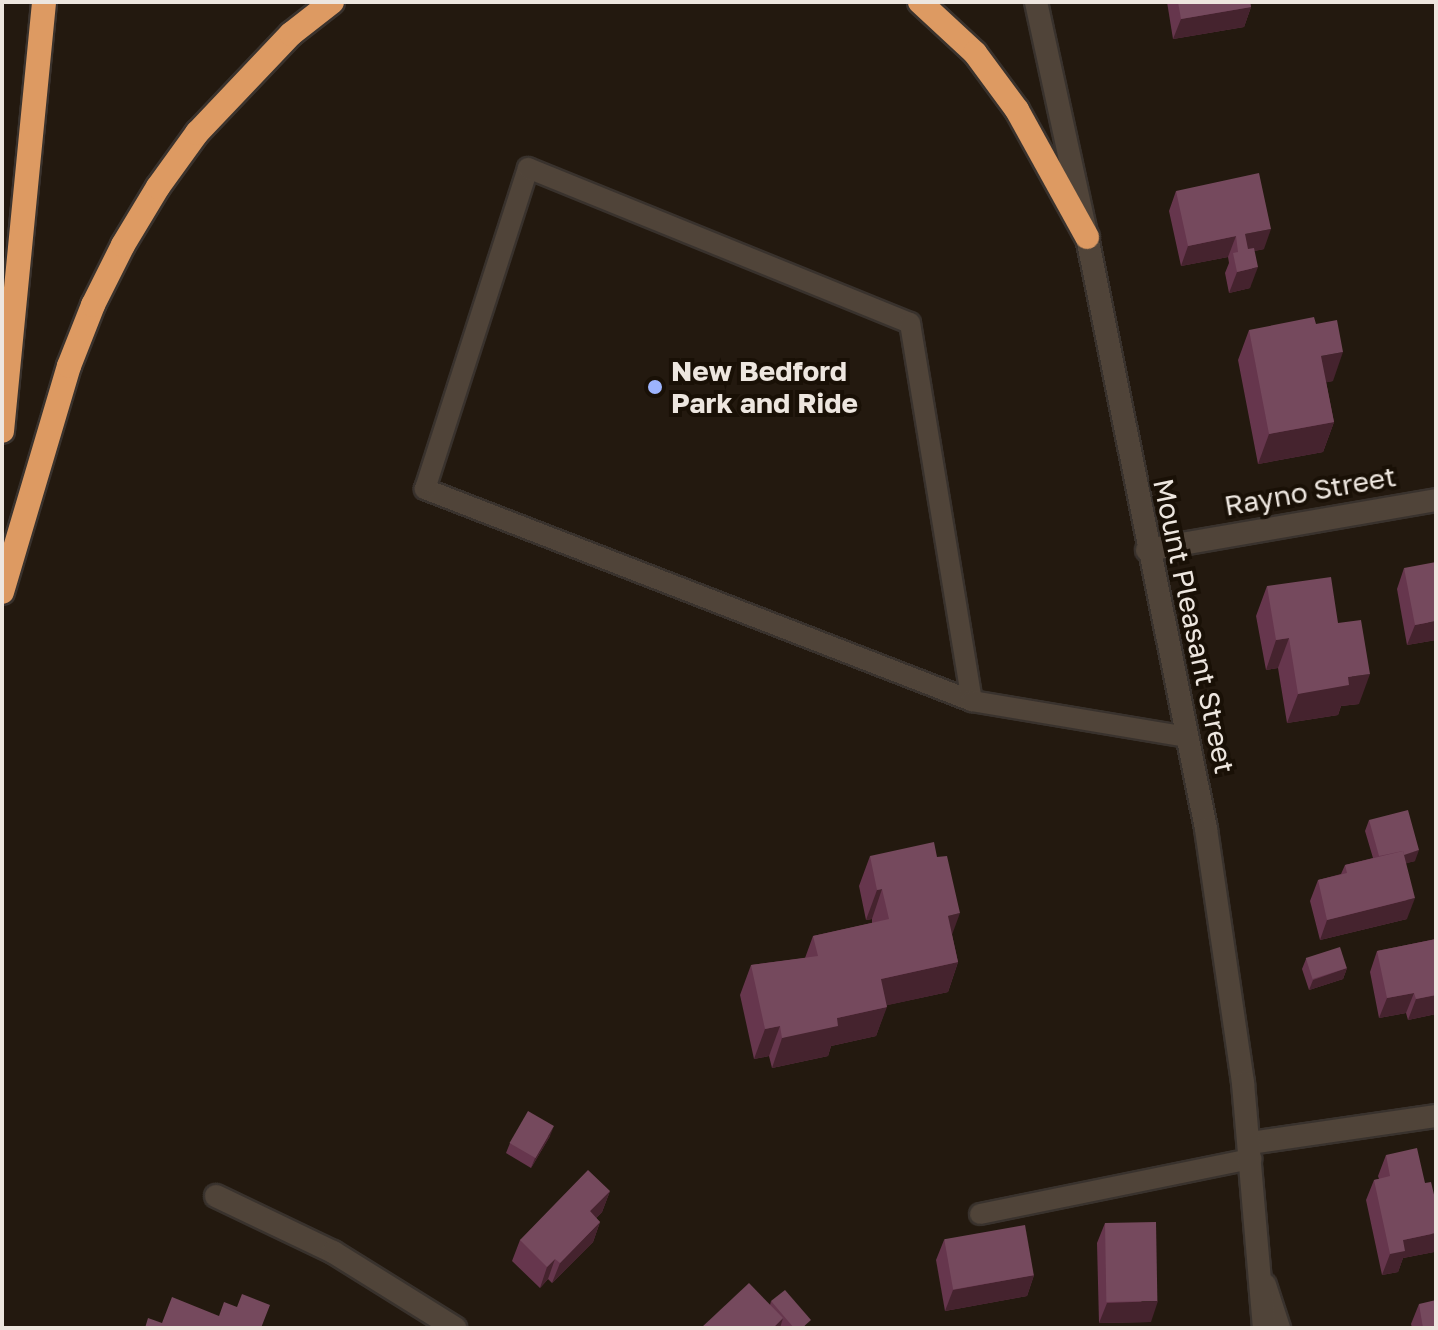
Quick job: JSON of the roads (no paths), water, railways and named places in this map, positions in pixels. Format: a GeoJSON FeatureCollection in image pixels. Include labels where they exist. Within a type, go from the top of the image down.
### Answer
{"type":"FeatureCollection","features":[{"type":"Feature","properties":{"kind":"highway"},"geometry":{"type":"LineString","coordinates":[[2,431],[44,2]]}},
{"type":"Feature","properties":{"kind":"highway"},"geometry":{"type":"LineString","coordinates":[[2,592],[69,366],[93,305],[123,245],[197,133],[291,34],[332,2]]}},
{"type":"Feature","properties":{"kind":"highway"},"geometry":{"type":"LineString","coordinates":[[920,2],[975,53],[1017,110],[1087,237]]}},
{"type":"Feature","properties":{"kind":"main road","name":"Mount Pleasant Street"},"geometry":{"type":"LineString","coordinates":[[1036,2],[1087,237],[1147,550],[1187,737],[1227,958],[1250,1151],[1264,1328]]}},
{"type":"Feature","properties":{"kind":"main road","name":"Rayno Street"},"geometry":{"type":"LineString","coordinates":[[1147,550],[1436,500]]}},
{"type":"Feature","properties":{"kind":"main road"},"geometry":{"type":"LineString","coordinates":[[1250,1151],[1436,1116]]}},
{"type":"Feature","properties":{"kind":"main road"},"geometry":{"type":"LineString","coordinates":[[216,1196],[333,1252],[455,1328]]}},
{"type":"Feature","properties":{"kind":"main road","name":"Mount Pleasant Street"},"geometry":{"type":"LineString","coordinates":[[1260,1268],[1279,1328]]}},
{"type":"Feature","properties":{"kind":"lane"},"geometry":{"type":"LineString","coordinates":[[972,701],[910,323],[528,168],[425,489],[972,701],[1187,737]]}},
{"type":"Feature","properties":{"kind":"lane"},"geometry":{"type":"LineString","coordinates":[[980,1214],[1250,1151]]}},
{"type":"Feature","properties":{"kind":"place","name":"New Bedford Park and Ride"},"geometry":{"type":"Point","coordinates":[655,387]}}]}
